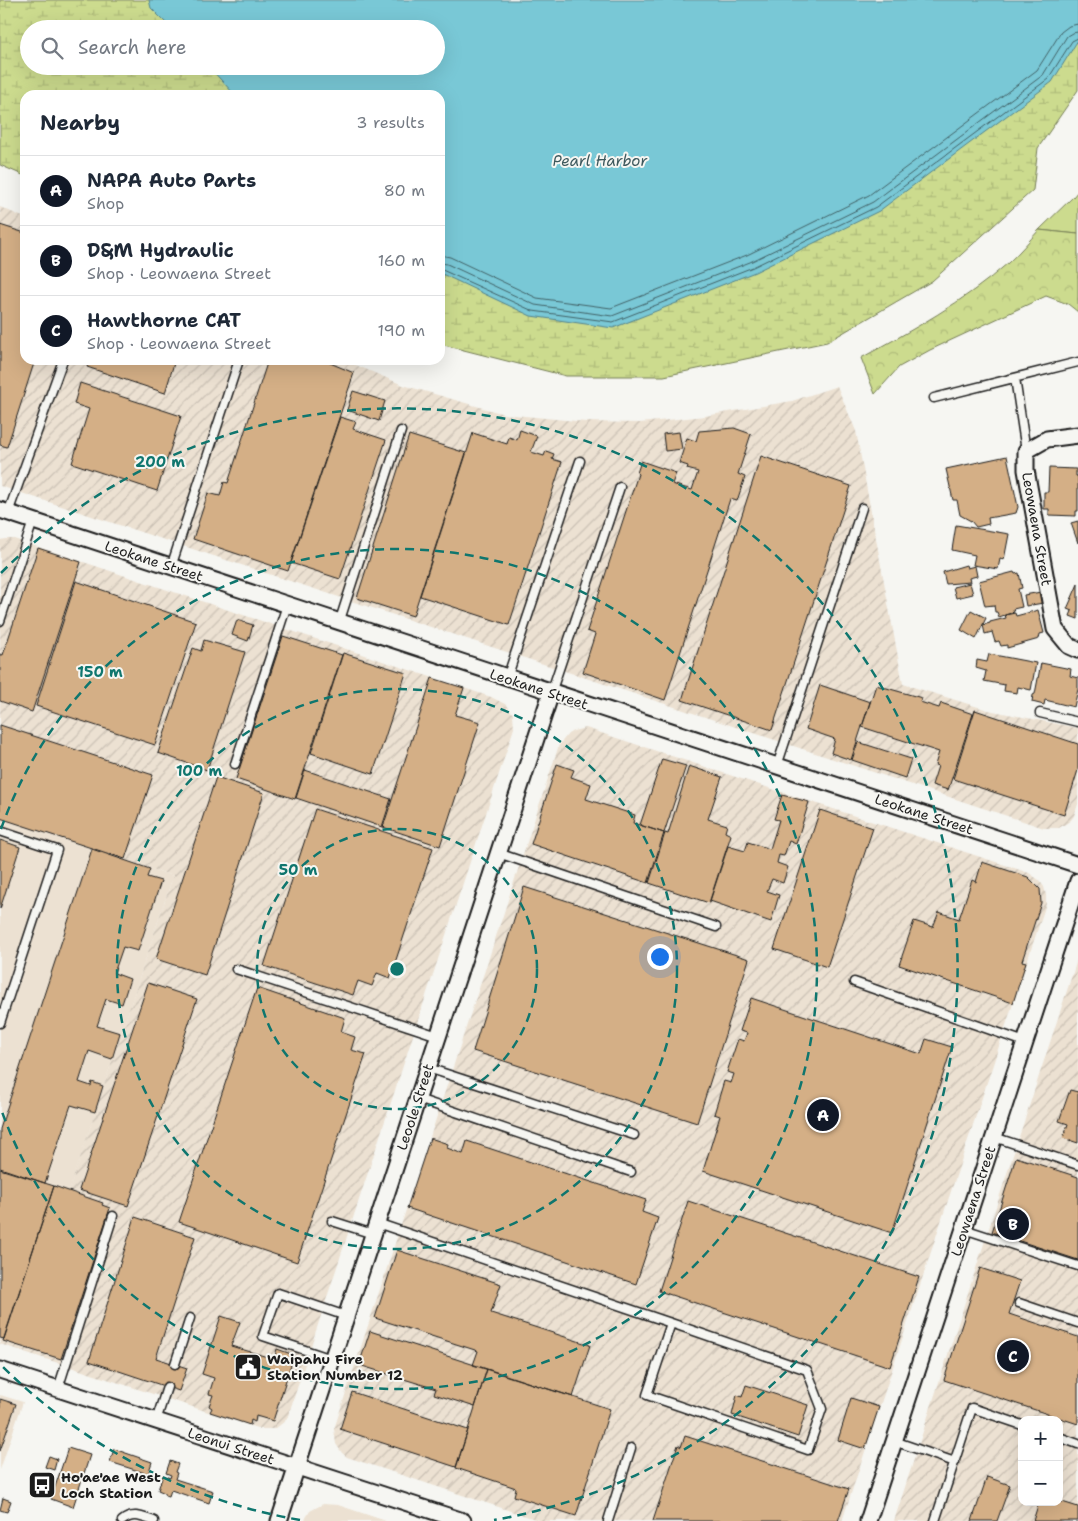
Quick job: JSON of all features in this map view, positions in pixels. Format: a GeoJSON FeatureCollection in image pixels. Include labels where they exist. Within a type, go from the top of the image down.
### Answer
{"type":"FeatureCollection","features":[{"type":"Feature","properties":{"kind":"street"},"geometry":{"type":"LineString","coordinates":[[1026,451],[1047,439],[1078,435]]}},
{"type":"Feature","properties":{"kind":"street","name":"Leowaena Street"},"geometry":{"type":"LineString","coordinates":[[1026,451],[1026,470],[1055,629],[1069,646],[1078,650]]}},
{"type":"Feature","properties":{"kind":"street","name":"Leokane Street"},"geometry":{"type":"LineString","coordinates":[[4,512],[1078,865]]}},
{"type":"Feature","properties":{"kind":"street","name":"Leoole Street"},"geometry":{"type":"LineString","coordinates":[[279,1521],[551,693]]}},
{"type":"Feature","properties":{"kind":"street","name":"Leowaena Street"},"geometry":{"type":"LineString","coordinates":[[868,1521],[1078,881]]}},
{"type":"Feature","properties":{"kind":"street","name":"Leonui Street"},"geometry":{"type":"LineString","coordinates":[[0,1370],[463,1521]]}},
{"type":"Feature","properties":{"kind":"lane"},"geometry":{"type":"LineString","coordinates":[[934,398],[1078,362]]}},
{"type":"Feature","properties":{"kind":"lane"},"geometry":{"type":"LineString","coordinates":[[4,512],[61,365]]}},
{"type":"Feature","properties":{"kind":"lane"},"geometry":{"type":"LineString","coordinates":[[171,567],[237,365]]}},
{"type":"Feature","properties":{"kind":"lane"},"geometry":{"type":"LineString","coordinates":[[1015,378],[1026,451]]}},
{"type":"Feature","properties":{"kind":"lane"},"geometry":{"type":"LineString","coordinates":[[339,623],[401,431]]}},
{"type":"Feature","properties":{"kind":"lane"},"geometry":{"type":"LineString","coordinates":[[507,678],[580,461]]}},
{"type":"Feature","properties":{"kind":"lane"},"geometry":{"type":"LineString","coordinates":[[551,693],[620,486]]}},
{"type":"Feature","properties":{"kind":"lane"},"geometry":{"type":"LineString","coordinates":[[777,766],[862,508]]}},
{"type":"Feature","properties":{"kind":"lane"},"geometry":{"type":"LineString","coordinates":[[0,621],[33,521]]}},
{"type":"Feature","properties":{"kind":"lane"},"geometry":{"type":"LineString","coordinates":[[235,764],[287,606]]}},
{"type":"Feature","properties":{"kind":"lane"},"geometry":{"type":"LineString","coordinates":[[1040,713],[1078,722]]}},
{"type":"Feature","properties":{"kind":"lane"},"geometry":{"type":"LineString","coordinates":[[0,832],[57,850],[0,1023]]}},
{"type":"Feature","properties":{"kind":"lane"},"geometry":{"type":"LineString","coordinates":[[498,853],[716,927]]}},
{"type":"Feature","properties":{"kind":"lane"},"geometry":{"type":"LineString","coordinates":[[236,969],[438,1036]]}},
{"type":"Feature","properties":{"kind":"lane"},"geometry":{"type":"LineString","coordinates":[[854,982],[1025,1042]]}},
{"type":"Feature","properties":{"kind":"lane"},"geometry":{"type":"LineString","coordinates":[[428,1068],[634,1135]]}},
{"type":"Feature","properties":{"kind":"lane"},"geometry":{"type":"LineString","coordinates":[[418,1099],[631,1172]]}},
{"type":"Feature","properties":{"kind":"lane"},"geometry":{"type":"LineString","coordinates":[[994,1137],[1078,1165]]}},
{"type":"Feature","properties":{"kind":"lane"},"geometry":{"type":"LineString","coordinates":[[58,1389],[113,1216]]}},
{"type":"Feature","properties":{"kind":"lane"},"geometry":{"type":"LineString","coordinates":[[332,1221],[375,1229],[671,1323],[807,1370],[822,1409],[808,1450],[647,1395],[671,1323]]}},
{"type":"Feature","properties":{"kind":"lane"},"geometry":{"type":"LineString","coordinates":[[964,1229],[1078,1266]]}},
{"type":"Feature","properties":{"kind":"lane"},"geometry":{"type":"LineString","coordinates":[[332,1359],[264,1336],[266,1327],[278,1293],[346,1316]]}},
{"type":"Feature","properties":{"kind":"lane"},"geometry":{"type":"LineString","coordinates":[[1019,1303],[1078,1323]]}},
{"type":"Feature","properties":{"kind":"lane"},"geometry":{"type":"LineString","coordinates":[[175,1364],[190,1318]]}},
{"type":"Feature","properties":{"kind":"lane"},"geometry":{"type":"LineString","coordinates":[[156,1421],[168,1387]]}},
{"type":"Feature","properties":{"kind":"lane"},"geometry":{"type":"LineString","coordinates":[[935,1521],[972,1408],[1018,1424]]}},
{"type":"Feature","properties":{"kind":"lane"},"geometry":{"type":"LineString","coordinates":[[1063,1438],[1078,1444]]}},
{"type":"Feature","properties":{"kind":"lane"},"geometry":{"type":"LineString","coordinates":[[894,1441],[955,1462]]}},
{"type":"Feature","properties":{"kind":"lane"},"geometry":{"type":"LineString","coordinates":[[608,1521],[631,1448]]}},
{"type":"Feature","properties":{"kind":"lane"},"geometry":{"type":"LineString","coordinates":[[122,1521],[135,1515],[154,1521]]}},
{"type":"Feature","properties":{"kind":"shaded area"},"geometry":{"type":"Polygon","coordinates":[[[0,207],[20,216],[20,365],[356,365],[403,385],[504,414],[586,422],[640,423],[705,416],[792,401],[837,386],[856,431],[903,684],[988,710],[1078,728],[1078,804],[1070,821],[1059,828],[1044,828],[0,486],[0,207]]]}},
{"type":"Feature","properties":{"kind":"shaded area"},"geometry":{"type":"Polygon","coordinates":[[[14,539],[491,697],[505,704],[513,714],[514,728],[288,1416],[275,1429],[260,1429],[0,1344],[0,1168],[69,1191],[173,876],[0,818],[0,540],[14,539]]]}},
{"type":"Feature","properties":{"kind":"shaded area"},"geometry":{"type":"Polygon","coordinates":[[[586,728],[1029,873],[1039,880],[1044,887],[1046,904],[842,1521],[541,1521],[347,1457],[336,1444],[334,1429],[559,745],[568,734],[586,728]]]}},
{"type":"Feature","properties":{"kind":"shaded area"},"geometry":{"type":"Polygon","coordinates":[[[0,818],[173,876],[69,1192],[0,1168],[0,818]]]}},
{"type":"Feature","properties":{"kind":"shaded area"},"geometry":{"type":"Polygon","coordinates":[[[1078,957],[1078,1521],[894,1521],[979,1259],[1078,957]]]}},
{"type":"Feature","properties":{"kind":"shaded area"},"geometry":{"type":"Polygon","coordinates":[[[0,1395],[23,1402],[0,1470],[0,1395]]]}},
{"type":"Feature","properties":{"kind":"shaded area"},"geometry":{"type":"Polygon","coordinates":[[[323,1504],[338,1505],[386,1521],[304,1521],[310,1511],[323,1504]]]}},
{"type":"Feature","properties":{"kind":"green space"},"geometry":{"type":"Polygon","coordinates":[[[0,0],[241,0],[252,20],[20,20],[20,75],[282,75],[290,90],[20,90],[20,174],[0,165],[0,0]]]}},
{"type":"Feature","properties":{"kind":"green space"},"geometry":{"type":"Polygon","coordinates":[[[1078,1],[1078,90],[1038,148],[1033,190],[932,281],[827,342],[664,376],[566,376],[445,345],[445,208],[1078,1]]]}},
{"type":"Feature","properties":{"kind":"green space"},"geometry":{"type":"Polygon","coordinates":[[[1078,191],[1078,234],[1039,230],[1073,197],[1078,191]]]}},
{"type":"Feature","properties":{"kind":"green space"},"geometry":{"type":"Polygon","coordinates":[[[1039,230],[1078,234],[1078,312],[1068,304],[1046,296],[930,350],[899,367],[875,394],[861,358],[956,303],[1008,263],[1039,230]]]}},
{"type":"Feature","properties":{"kind":"water","name":"Pearl Harbor"},"geometry":{"type":"Polygon","coordinates":[[[149,0],[1078,0],[1078,40],[1052,82],[879,211],[755,272],[613,328],[531,316],[445,275],[445,90],[230,90],[216,75],[445,75],[445,20],[163,20],[151,8],[149,0]]]}},
{"type":"Feature","properties":{"kind":"building"},"geometry":{"type":"Polygon","coordinates":[[[0,225],[20,231],[20,365],[33,365],[7,447],[0,445],[0,225]]]}},
{"type":"Feature","properties":{"kind":"building"},"geometry":{"type":"Polygon","coordinates":[[[88,365],[173,365],[165,393],[87,367],[88,365]]]}},
{"type":"Feature","properties":{"kind":"building"},"geometry":{"type":"Polygon","coordinates":[[[266,365],[335,365],[354,373],[288,571],[193,539],[208,493],[220,496],[224,482],[228,483],[266,365]]]}},
{"type":"Feature","properties":{"kind":"building"},"geometry":{"type":"Polygon","coordinates":[[[80,383],[181,416],[157,491],[72,463],[89,409],[74,404],[80,383]]]}},
{"type":"Feature","properties":{"kind":"building"},"geometry":{"type":"Polygon","coordinates":[[[353,391],[385,401],[379,421],[347,410],[353,391]]]}},
{"type":"Feature","properties":{"kind":"building"},"geometry":{"type":"Polygon","coordinates":[[[340,417],[356,422],[353,429],[386,440],[340,579],[291,563],[340,417]]]}},
{"type":"Feature","properties":{"kind":"building"},"geometry":{"type":"Polygon","coordinates":[[[734,428],[751,434],[738,474],[745,477],[737,501],[730,499],[665,700],[583,672],[595,634],[587,631],[641,461],[676,473],[672,484],[692,490],[698,472],[687,469],[688,466],[679,463],[687,438],[696,441],[699,431],[734,428]]]}},
{"type":"Feature","properties":{"kind":"building"},"geometry":{"type":"Polygon","coordinates":[[[520,430],[537,436],[531,452],[544,456],[546,451],[554,454],[552,459],[562,462],[509,625],[420,596],[473,433],[507,444],[509,437],[517,440],[520,430]]]}},
{"type":"Feature","properties":{"kind":"building"},"geometry":{"type":"Polygon","coordinates":[[[679,432],[682,449],[665,451],[663,434],[679,432]]]}},
{"type":"Feature","properties":{"kind":"building"},"geometry":{"type":"Polygon","coordinates":[[[409,435],[466,453],[413,616],[357,598],[409,435]]]}},
{"type":"Feature","properties":{"kind":"building"},"geometry":{"type":"Polygon","coordinates":[[[761,456],[851,486],[772,730],[682,700],[761,456]]]}},
{"type":"Feature","properties":{"kind":"building"},"geometry":{"type":"Polygon","coordinates":[[[1007,456],[1018,507],[1016,513],[988,518],[989,524],[976,527],[971,521],[960,515],[957,500],[953,500],[946,469],[1007,456]]]}},
{"type":"Feature","properties":{"kind":"building"},"geometry":{"type":"Polygon","coordinates":[[[1049,468],[1076,469],[1076,476],[1078,476],[1078,511],[1076,511],[1076,516],[1049,515],[1049,509],[1044,509],[1044,492],[1048,492],[1049,468]]]}},
{"type":"Feature","properties":{"kind":"building"},"geometry":{"type":"Polygon","coordinates":[[[1078,521],[1078,543],[1071,523],[1078,521]]]}},
{"type":"Feature","properties":{"kind":"building"},"geometry":{"type":"Polygon","coordinates":[[[956,525],[1009,534],[1004,560],[1000,559],[998,569],[973,565],[975,555],[952,550],[956,525]]]}},
{"type":"Feature","properties":{"kind":"building"},"geometry":{"type":"Polygon","coordinates":[[[38,548],[81,562],[32,712],[0,701],[0,654],[3,655],[38,548]]]}},
{"type":"Feature","properties":{"kind":"building"},"geometry":{"type":"Polygon","coordinates":[[[966,565],[967,568],[975,566],[977,576],[969,578],[970,582],[946,584],[943,572],[966,565]]]}},
{"type":"Feature","properties":{"kind":"building"},"geometry":{"type":"Polygon","coordinates":[[[1014,572],[1015,574],[1019,573],[1022,588],[1018,589],[1022,607],[1013,609],[1014,612],[999,617],[997,612],[995,612],[994,605],[985,606],[979,581],[1014,572]]]}},
{"type":"Feature","properties":{"kind":"building"},"geometry":{"type":"Polygon","coordinates":[[[76,581],[196,622],[155,745],[36,706],[76,581]]]}},
{"type":"Feature","properties":{"kind":"building"},"geometry":{"type":"Polygon","coordinates":[[[970,583],[973,594],[956,598],[953,587],[970,583]]]}},
{"type":"Feature","properties":{"kind":"building"},"geometry":{"type":"Polygon","coordinates":[[[1078,584],[1078,619],[1070,616],[1072,611],[1067,609],[1078,584]]]}},
{"type":"Feature","properties":{"kind":"building"},"geometry":{"type":"Polygon","coordinates":[[[1041,592],[1043,603],[1026,606],[1024,595],[1041,592]]]}},
{"type":"Feature","properties":{"kind":"building"},"geometry":{"type":"Polygon","coordinates":[[[971,610],[986,618],[976,639],[961,630],[971,610]]]}},
{"type":"Feature","properties":{"kind":"building"},"geometry":{"type":"Polygon","coordinates":[[[1038,610],[1044,633],[1040,634],[1039,639],[1007,648],[1007,645],[1001,646],[999,641],[995,642],[992,632],[985,634],[983,625],[1006,618],[1005,615],[1015,613],[1016,616],[1038,610]]]}},
{"type":"Feature","properties":{"kind":"building"},"geometry":{"type":"Polygon","coordinates":[[[237,620],[253,625],[248,641],[232,635],[237,620]]]}},
{"type":"Feature","properties":{"kind":"building"},"geometry":{"type":"Polygon","coordinates":[[[283,636],[342,655],[295,799],[236,779],[283,636]]]}},
{"type":"Feature","properties":{"kind":"building"},"geometry":{"type":"Polygon","coordinates":[[[204,640],[245,652],[207,770],[158,753],[193,648],[201,651],[204,640]]]}},
{"type":"Feature","properties":{"kind":"building"},"geometry":{"type":"Polygon","coordinates":[[[343,653],[406,673],[373,774],[311,753],[343,653]]]}},
{"type":"Feature","properties":{"kind":"building"},"geometry":{"type":"Polygon","coordinates":[[[989,654],[1036,663],[1031,690],[1018,687],[1017,693],[1004,691],[1005,685],[984,681],[986,671],[976,668],[977,660],[987,662],[989,654]]]}},
{"type":"Feature","properties":{"kind":"building"},"geometry":{"type":"Polygon","coordinates":[[[1041,663],[1071,669],[1070,676],[1078,678],[1078,689],[1074,707],[1045,700],[1044,705],[1032,702],[1041,663]]]}},
{"type":"Feature","properties":{"kind":"building"},"geometry":{"type":"Polygon","coordinates":[[[432,678],[464,688],[455,715],[480,722],[440,846],[383,827],[432,678]]]}},
{"type":"Feature","properties":{"kind":"building"},"geometry":{"type":"Polygon","coordinates":[[[820,685],[870,702],[851,760],[831,753],[835,739],[806,729],[820,685]]]}},
{"type":"Feature","properties":{"kind":"building"},"geometry":{"type":"Polygon","coordinates":[[[876,685],[922,698],[920,702],[939,708],[941,703],[973,714],[948,790],[932,785],[938,766],[935,765],[939,752],[862,727],[876,685]]]}},
{"type":"Feature","properties":{"kind":"building"},"geometry":{"type":"Polygon","coordinates":[[[975,710],[1078,744],[1078,770],[1064,815],[953,779],[975,710]]]}},
{"type":"Feature","properties":{"kind":"building"},"geometry":{"type":"Polygon","coordinates":[[[0,725],[153,775],[125,859],[0,818],[0,725]]]}},
{"type":"Feature","properties":{"kind":"building"},"geometry":{"type":"Polygon","coordinates":[[[858,742],[911,759],[905,778],[852,760],[858,742]]]}},
{"type":"Feature","properties":{"kind":"building"},"geometry":{"type":"Polygon","coordinates":[[[662,759],[686,766],[664,833],[640,825],[662,759]]]}},
{"type":"Feature","properties":{"kind":"building"},"geometry":{"type":"Polygon","coordinates":[[[557,764],[574,770],[571,777],[591,784],[586,799],[635,815],[633,823],[664,833],[648,883],[531,844],[557,764]]]}},
{"type":"Feature","properties":{"kind":"building"},"geometry":{"type":"Polygon","coordinates":[[[689,766],[722,777],[708,819],[727,825],[725,832],[731,835],[709,903],[649,883],[665,833],[668,834],[689,766]]]}},
{"type":"Feature","properties":{"kind":"building"},"geometry":{"type":"Polygon","coordinates":[[[305,770],[391,799],[382,827],[296,798],[305,770]]]}},
{"type":"Feature","properties":{"kind":"building"},"geometry":{"type":"Polygon","coordinates":[[[216,777],[264,793],[205,975],[156,959],[216,777]]]}},
{"type":"Feature","properties":{"kind":"building"},"geometry":{"type":"Polygon","coordinates":[[[782,795],[809,802],[796,844],[789,841],[784,856],[779,855],[777,863],[788,867],[783,883],[772,879],[767,891],[779,895],[771,922],[710,901],[728,846],[745,851],[748,842],[770,849],[779,820],[774,819],[782,795]]]}},
{"type":"Feature","properties":{"kind":"building"},"geometry":{"type":"Polygon","coordinates":[[[315,809],[433,848],[390,978],[377,973],[372,986],[358,981],[353,995],[264,966],[315,809]]]}},
{"type":"Feature","properties":{"kind":"building"},"geometry":{"type":"Polygon","coordinates":[[[820,810],[873,828],[827,967],[774,949],[820,810]]]}},
{"type":"Feature","properties":{"kind":"building"},"geometry":{"type":"Polygon","coordinates":[[[0,840],[20,847],[0,909],[0,840]]]}},
{"type":"Feature","properties":{"kind":"building"},"geometry":{"type":"Polygon","coordinates":[[[92,849],[150,869],[147,877],[161,881],[138,951],[123,947],[114,973],[130,979],[122,1004],[106,999],[97,1026],[120,1033],[112,1059],[89,1051],[79,1082],[91,1086],[92,1082],[103,1086],[95,1112],[71,1105],[45,1183],[0,1168],[0,1129],[92,849]]]}},
{"type":"Feature","properties":{"kind":"building"},"geometry":{"type":"Polygon","coordinates":[[[982,862],[1028,877],[1040,889],[1041,903],[1022,961],[1026,962],[1013,1003],[899,965],[914,921],[933,927],[939,912],[959,919],[972,880],[976,882],[982,862]]]}},
{"type":"Feature","properties":{"kind":"building"},"geometry":{"type":"Polygon","coordinates":[[[524,887],[749,959],[697,1123],[473,1051],[524,887]]]}},
{"type":"Feature","properties":{"kind":"building"},"geometry":{"type":"Polygon","coordinates":[[[148,983],[197,999],[128,1206],[79,1190],[148,983]]]}},
{"type":"Feature","properties":{"kind":"building"},"geometry":{"type":"Polygon","coordinates":[[[257,988],[345,1018],[341,1032],[355,1037],[351,1050],[366,1054],[297,1262],[179,1222],[257,988]]]}},
{"type":"Feature","properties":{"kind":"building"},"geometry":{"type":"Polygon","coordinates":[[[751,998],[921,1054],[926,1039],[952,1047],[892,1233],[703,1171],[720,1116],[714,1114],[724,1081],[731,1083],[734,1074],[727,1072],[738,1039],[744,1041],[747,1033],[740,1031],[751,998]]]}},
{"type":"Feature","properties":{"kind":"building"},"geometry":{"type":"Polygon","coordinates":[[[1070,1090],[1078,1092],[1078,1143],[1063,1138],[1068,1124],[1059,1121],[1070,1090]]]}},
{"type":"Feature","properties":{"kind":"building"},"geometry":{"type":"Polygon","coordinates":[[[430,1138],[448,1144],[447,1148],[463,1154],[467,1141],[646,1200],[642,1212],[658,1218],[636,1284],[407,1208],[430,1138]]]}},
{"type":"Feature","properties":{"kind":"building"},"geometry":{"type":"Polygon","coordinates":[[[1016,1157],[1078,1177],[1078,1260],[992,1232],[1016,1157]]]}},
{"type":"Feature","properties":{"kind":"building"},"geometry":{"type":"Polygon","coordinates":[[[0,1169],[54,1186],[4,1339],[0,1338],[0,1169]]]}},
{"type":"Feature","properties":{"kind":"building"},"geometry":{"type":"Polygon","coordinates":[[[54,1186],[103,1203],[102,1205],[110,1208],[61,1359],[3,1341],[54,1186]]]}},
{"type":"Feature","properties":{"kind":"building"},"geometry":{"type":"Polygon","coordinates":[[[688,1201],[919,1277],[890,1367],[659,1291],[688,1201]]]}},
{"type":"Feature","properties":{"kind":"building"},"geometry":{"type":"Polygon","coordinates":[[[135,1217],[195,1237],[156,1358],[187,1368],[179,1391],[89,1361],[135,1217]]]}},
{"type":"Feature","properties":{"kind":"building"},"geometry":{"type":"Polygon","coordinates":[[[397,1250],[501,1284],[491,1313],[590,1345],[573,1397],[473,1365],[478,1351],[375,1318],[397,1250]]]}},
{"type":"Feature","properties":{"kind":"building"},"geometry":{"type":"Polygon","coordinates":[[[980,1268],[1020,1281],[1009,1314],[1078,1337],[1078,1424],[1063,1419],[1063,1416],[1054,1416],[944,1380],[980,1268]]]}},
{"type":"Feature","properties":{"kind":"building","name":"Waipahu Fire Station Number 12"},"geometry":{"type":"Polygon","coordinates":[[[221,1316],[240,1322],[231,1346],[274,1359],[277,1349],[294,1355],[273,1421],[256,1416],[255,1422],[251,1420],[250,1425],[210,1412],[212,1408],[209,1406],[213,1395],[209,1394],[214,1378],[202,1374],[221,1316]]]}},
{"type":"Feature","properties":{"kind":"building"},"geometry":{"type":"Polygon","coordinates":[[[370,1331],[487,1369],[475,1407],[434,1394],[436,1389],[359,1365],[370,1331]]]}},
{"type":"Feature","properties":{"kind":"building"},"geometry":{"type":"Polygon","coordinates":[[[487,1369],[610,1409],[576,1516],[514,1496],[516,1488],[456,1468],[487,1369]]]}},
{"type":"Feature","properties":{"kind":"building"},"geometry":{"type":"Polygon","coordinates":[[[746,1385],[808,1405],[798,1437],[732,1415],[737,1395],[742,1397],[746,1385]]]}},
{"type":"Feature","properties":{"kind":"building"},"geometry":{"type":"Polygon","coordinates":[[[352,1392],[468,1430],[456,1467],[340,1429],[352,1392]]]}},
{"type":"Feature","properties":{"kind":"building"},"geometry":{"type":"Polygon","coordinates":[[[851,1398],[879,1407],[865,1449],[838,1440],[851,1398]]]}},
{"type":"Feature","properties":{"kind":"building"},"geometry":{"type":"Polygon","coordinates":[[[0,1399],[16,1404],[0,1451],[0,1399]]]}},
{"type":"Feature","properties":{"kind":"building"},"geometry":{"type":"Polygon","coordinates":[[[685,1436],[849,1489],[838,1521],[653,1521],[678,1445],[681,1447],[685,1436]]]}},
{"type":"Feature","properties":{"kind":"building"},"geometry":{"type":"Polygon","coordinates":[[[68,1448],[90,1455],[73,1507],[51,1499],[68,1448]]]}},
{"type":"Feature","properties":{"kind":"building"},"geometry":{"type":"Polygon","coordinates":[[[114,1449],[152,1462],[148,1474],[110,1462],[114,1449]]]}},
{"type":"Feature","properties":{"kind":"building"},"geometry":{"type":"Polygon","coordinates":[[[49,1456],[57,1459],[54,1470],[45,1467],[49,1456]]]}},
{"type":"Feature","properties":{"kind":"building"},"geometry":{"type":"Polygon","coordinates":[[[170,1461],[178,1464],[175,1479],[213,1491],[209,1503],[171,1490],[169,1496],[158,1490],[163,1475],[170,1478],[171,1475],[166,1473],[170,1461]]]}},
{"type":"Feature","properties":{"kind":"building"},"geometry":{"type":"Polygon","coordinates":[[[987,1477],[1010,1485],[997,1521],[972,1521],[987,1477]]]}},
{"type":"Feature","properties":{"kind":"building"},"geometry":{"type":"Polygon","coordinates":[[[3,1498],[11,1501],[7,1512],[0,1510],[3,1498]]]}},
{"type":"Feature","properties":{"kind":"building"},"geometry":{"type":"Polygon","coordinates":[[[1063,1502],[1078,1507],[1078,1521],[1033,1521],[1038,1506],[1063,1506],[1063,1502]]]}},
{"type":"Feature","properties":{"kind":"place","name":"NAPA Auto Parts"},"geometry":{"type":"Point","coordinates":[823,1115]}},
{"type":"Feature","properties":{"kind":"place","name":"D&M Hydraulic"},"geometry":{"type":"Point","coordinates":[1013,1224]}},
{"type":"Feature","properties":{"kind":"place","name":"Hawthorne CAT"},"geometry":{"type":"Point","coordinates":[1013,1356]}},
{"type":"Feature","properties":{"kind":"place","name":"Waipahu Fire Station Number 12"},"geometry":{"type":"Point","coordinates":[248,1367]}},
{"type":"Feature","properties":{"kind":"place","name":"Ho'ae'ae West Loch Station"},"geometry":{"type":"Point","coordinates":[42,1485]}}]}
